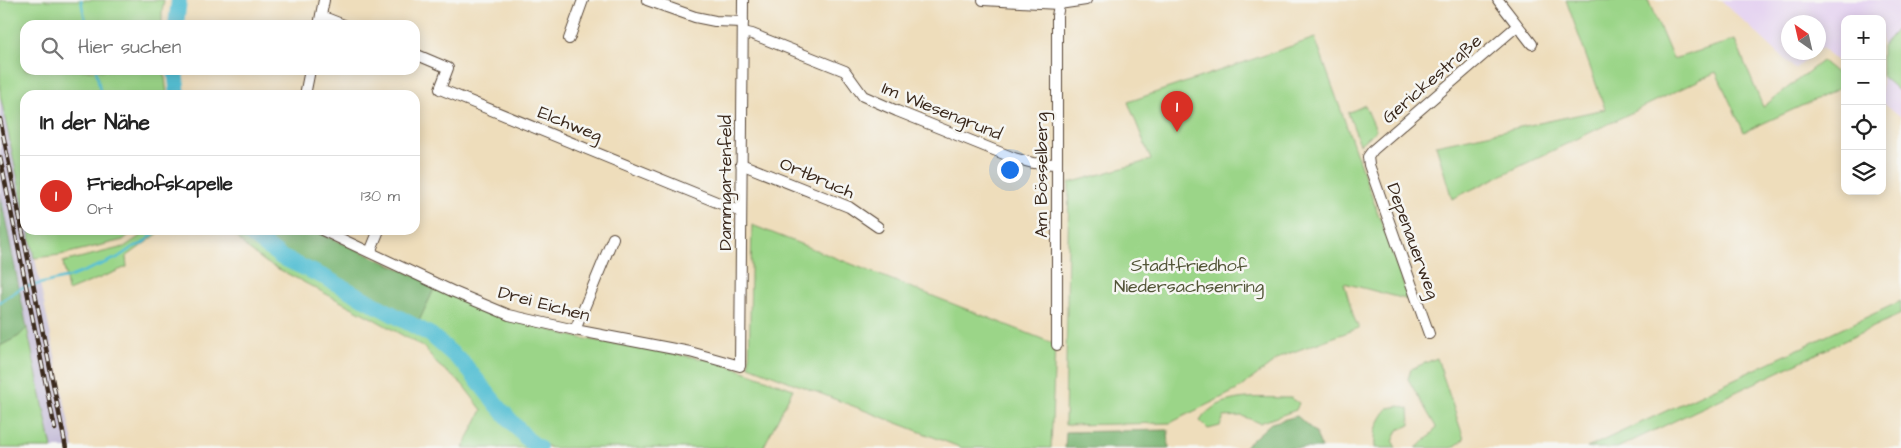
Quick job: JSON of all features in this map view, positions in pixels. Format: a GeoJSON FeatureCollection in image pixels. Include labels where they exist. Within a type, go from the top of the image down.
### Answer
{"type":"FeatureCollection","features":[{"type":"Feature","properties":{"kind":"street"},"geometry":{"type":"LineString","coordinates":[[320,20],[324,0]]}},
{"type":"Feature","properties":{"kind":"street"},"geometry":{"type":"LineString","coordinates":[[569,39],[583,0]]}},
{"type":"Feature","properties":{"kind":"street","name":"Im Wiesengrund"},"geometry":{"type":"LineString","coordinates":[[647,0],[696,17],[743,27],[752,34],[845,71],[863,96],[897,111],[1014,158],[1033,163],[1057,164]]}},
{"type":"Feature","properties":{"kind":"street","name":"Dammgartenfeld"},"geometry":{"type":"LineString","coordinates":[[740,366],[743,0]]}},
{"type":"Feature","properties":{"kind":"street"},"geometry":{"type":"LineString","coordinates":[[983,0],[1060,2],[1086,0]]}},
{"type":"Feature","properties":{"kind":"street"},"geometry":{"type":"LineString","coordinates":[[1498,0],[1532,44]]}},
{"type":"Feature","properties":{"kind":"street","name":"Am Bösselberg"},"geometry":{"type":"LineString","coordinates":[[1057,346],[1057,16],[1060,2]]}},
{"type":"Feature","properties":{"kind":"street","name":"Gerickestraße"},"geometry":{"type":"LineString","coordinates":[[1368,157],[1373,150],[1517,26]]}},
{"type":"Feature","properties":{"kind":"street","name":"Elchweg"},"geometry":{"type":"LineString","coordinates":[[420,56],[448,68],[440,89],[741,212]]}},
{"type":"Feature","properties":{"kind":"street"},"geometry":{"type":"LineString","coordinates":[[306,90],[309,75]]}},
{"type":"Feature","properties":{"kind":"street","name":"Depenauerweg"},"geometry":{"type":"LineString","coordinates":[[1368,157],[1430,334]]}},
{"type":"Feature","properties":{"kind":"street","name":"Ortbruch"},"geometry":{"type":"LineString","coordinates":[[741,164],[849,207],[878,227]]}},
{"type":"Feature","properties":{"kind":"street","name":"Drei Eichen"},"geometry":{"type":"LineString","coordinates":[[333,235],[509,315],[690,352],[740,366]]}},
{"type":"Feature","properties":{"kind":"street"},"geometry":{"type":"LineString","coordinates":[[370,252],[377,235]]}},
{"type":"Feature","properties":{"kind":"street"},"geometry":{"type":"LineString","coordinates":[[575,330],[613,238]]}},
{"type":"Feature","properties":{"kind":"shaded area"},"geometry":{"type":"Polygon","coordinates":[[[1721,0],[1901,0],[1901,117],[1886,104],[1886,15],[1841,15],[1841,65],[1826,51],[1826,15],[1781,15],[1781,56],[1721,0]]]}},
{"type":"Feature","properties":{"kind":"shaded area"},"geometry":{"type":"Polygon","coordinates":[[[1785,60],[1806,60],[1795,69],[1785,60]]]}},
{"type":"Feature","properties":{"kind":"shaded area"},"geometry":{"type":"Polygon","coordinates":[[[0,94],[20,189],[20,235],[30,235],[74,448],[52,448],[0,193],[0,94]]]}},
{"type":"Feature","properties":{"kind":"green space"},"geometry":{"type":"Polygon","coordinates":[[[0,0],[164,0],[162,20],[20,20],[20,75],[165,75],[166,90],[20,90],[20,189],[0,94],[0,0]]]}},
{"type":"Feature","properties":{"kind":"green space"},"geometry":{"type":"Polygon","coordinates":[[[1566,0],[1648,0],[1673,59],[1735,40],[1763,107],[1822,61],[1841,77],[1841,88],[1744,132],[1716,72],[1452,199],[1436,145],[1605,109],[1566,0]]]}},
{"type":"Feature","properties":{"kind":"green space"},"geometry":{"type":"Polygon","coordinates":[[[1901,25],[1901,93],[1886,80],[1886,42],[1901,25]]]}},
{"type":"Feature","properties":{"kind":"green space","name":"Stadtfriedhof Niedersachsenring"},"geometry":{"type":"Polygon","coordinates":[[[1315,38],[1409,300],[1344,283],[1354,318],[1359,328],[1282,356],[1237,390],[1170,423],[1065,425],[1069,183],[1151,160],[1128,102],[1315,38]]]}},
{"type":"Feature","properties":{"kind":"green space"},"geometry":{"type":"Polygon","coordinates":[[[1365,105],[1376,130],[1360,144],[1348,113],[1365,105]]]}},
{"type":"Feature","properties":{"kind":"green space"},"geometry":{"type":"Polygon","coordinates":[[[0,193],[27,328],[19,336],[0,346],[0,193]]]}},
{"type":"Feature","properties":{"kind":"green space"},"geometry":{"type":"Polygon","coordinates":[[[752,225],[1055,344],[1051,448],[962,448],[749,366],[752,225]]]}},
{"type":"Feature","properties":{"kind":"green space"},"geometry":{"type":"Polygon","coordinates":[[[30,235],[129,235],[123,240],[60,255],[34,258],[30,235]]]}},
{"type":"Feature","properties":{"kind":"green space"},"geometry":{"type":"Polygon","coordinates":[[[142,235],[156,235],[126,257],[127,267],[68,291],[63,262],[124,247],[142,235]]]}},
{"type":"Feature","properties":{"kind":"green space"},"geometry":{"type":"Polygon","coordinates":[[[235,235],[245,235],[278,258],[429,338],[460,365],[508,425],[534,448],[463,448],[482,410],[462,384],[437,364],[425,348],[267,263],[248,249],[235,235]]]}},
{"type":"Feature","properties":{"kind":"green space"},"geometry":{"type":"Polygon","coordinates":[[[261,235],[324,235],[436,285],[419,321],[368,293],[276,248],[261,235]]]}},
{"type":"Feature","properties":{"kind":"green space"},"geometry":{"type":"Polygon","coordinates":[[[436,285],[508,319],[580,338],[716,361],[793,389],[763,448],[550,448],[527,430],[466,359],[445,340],[419,321],[436,285]]]}},
{"type":"Feature","properties":{"kind":"green space"},"geometry":{"type":"Polygon","coordinates":[[[1901,301],[1901,314],[1617,448],[1587,448],[1901,301]]]}},
{"type":"Feature","properties":{"kind":"green space"},"geometry":{"type":"Polygon","coordinates":[[[27,328],[52,448],[0,448],[0,346],[19,336],[27,328]]]}},
{"type":"Feature","properties":{"kind":"green space"},"geometry":{"type":"Polygon","coordinates":[[[1437,358],[1464,439],[1453,448],[1416,448],[1430,436],[1436,427],[1408,379],[1411,369],[1437,358]]]}},
{"type":"Feature","properties":{"kind":"green space"},"geometry":{"type":"Polygon","coordinates":[[[1254,398],[1291,398],[1299,403],[1296,410],[1260,423],[1242,416],[1224,417],[1220,426],[1208,429],[1200,421],[1218,405],[1229,401],[1254,398]]]}},
{"type":"Feature","properties":{"kind":"green space"},"geometry":{"type":"Polygon","coordinates":[[[1400,406],[1409,409],[1410,425],[1398,430],[1393,442],[1396,448],[1375,448],[1377,427],[1381,418],[1388,408],[1400,406]]]}},
{"type":"Feature","properties":{"kind":"green space"},"geometry":{"type":"Polygon","coordinates":[[[1297,416],[1315,432],[1322,448],[1243,448],[1271,423],[1297,416]]]}},
{"type":"Feature","properties":{"kind":"green space"},"geometry":{"type":"Polygon","coordinates":[[[1168,430],[1169,448],[1065,448],[1066,432],[1168,430]]]}},
{"type":"Feature","properties":{"kind":"waterway"},"geometry":{"type":"LineString","coordinates":[[81,0],[85,20]]}},
{"type":"Feature","properties":{"kind":"waterway"},"geometry":{"type":"LineString","coordinates":[[177,20],[179,0]]}},
{"type":"Feature","properties":{"kind":"waterway"},"geometry":{"type":"LineString","coordinates":[[97,75],[100,90]]}},
{"type":"Feature","properties":{"kind":"waterway"},"geometry":{"type":"LineString","coordinates":[[176,75],[177,90]]}},
{"type":"Feature","properties":{"kind":"waterway"},"geometry":{"type":"LineString","coordinates":[[0,302],[21,288],[70,277],[117,258],[133,247],[142,244],[152,235]]}},
{"type":"Feature","properties":{"kind":"waterway"},"geometry":{"type":"LineString","coordinates":[[252,235],[281,257],[326,278],[431,335],[464,364],[528,440],[539,448]]}},
{"type":"Feature","properties":{"kind":"railway"},"geometry":{"type":"LineString","coordinates":[[0,119],[20,219]]}},
{"type":"Feature","properties":{"kind":"railway"},"geometry":{"type":"LineString","coordinates":[[0,157],[55,429]]}},
{"type":"Feature","properties":{"kind":"railway"},"geometry":{"type":"LineString","coordinates":[[23,235],[66,448]]}},
{"type":"Feature","properties":{"kind":"place","name":"Friedhofskapelle"},"geometry":{"type":"Point","coordinates":[1177,132]}}]}
